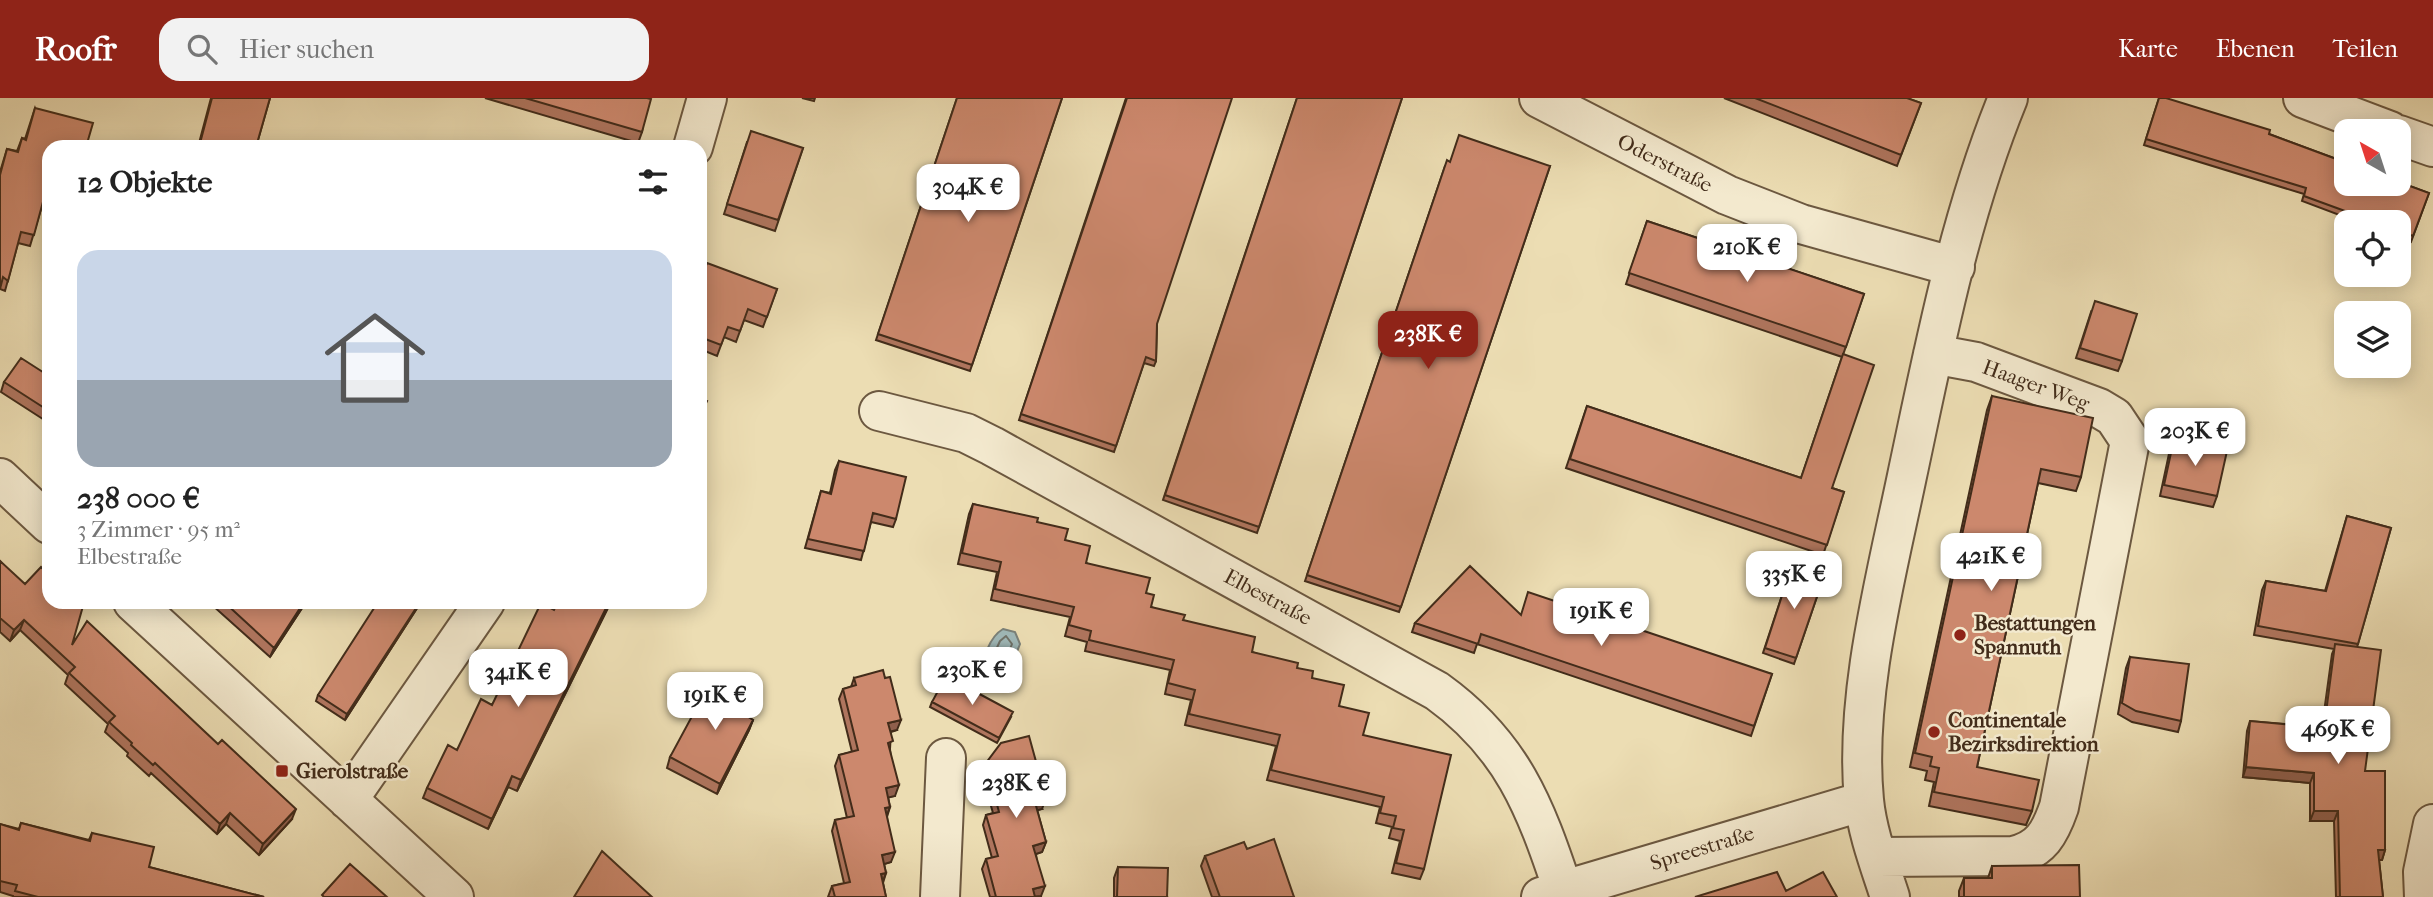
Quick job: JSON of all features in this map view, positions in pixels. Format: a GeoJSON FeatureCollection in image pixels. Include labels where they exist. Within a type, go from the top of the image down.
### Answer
{"type":"FeatureCollection","features":[{"type":"Feature","properties":{"kind":"street"},"geometry":{"type":"LineString","coordinates":[[695,140],[707,98]]}},
{"type":"Feature","properties":{"kind":"street","name":"Oderstraße"},"geometry":{"type":"LineString","coordinates":[[1539,98],[1727,195],[1801,224],[1955,267]]}},
{"type":"Feature","properties":{"kind":"street"},"geometry":{"type":"LineString","coordinates":[[1890,897],[1864,801],[1865,726],[1874,636],[1933,354],[1989,146],[2008,98]]}},
{"type":"Feature","properties":{"kind":"street"},"geometry":{"type":"LineString","coordinates":[[2303,98],[2358,119]]}},
{"type":"Feature","properties":{"kind":"street"},"geometry":{"type":"LineString","coordinates":[[2412,140],[2433,147]]}},
{"type":"Feature","properties":{"kind":"street","name":"Haager Weg"},"geometry":{"type":"LineString","coordinates":[[1878,857],[2012,856],[2028,853],[2052,829],[2059,807],[2130,442],[2114,417],[2099,408],[1976,362],[1933,354]]}},
{"type":"Feature","properties":{"kind":"street","name":"Elbestraße"},"geometry":{"type":"LineString","coordinates":[[879,411],[975,438],[1437,691],[1471,715],[1514,773],[1534,809],[1552,894]]}},
{"type":"Feature","properties":{"kind":"street"},"geometry":{"type":"LineString","coordinates":[[0,478],[42,517]]}},
{"type":"Feature","properties":{"kind":"street"},"geometry":{"type":"LineString","coordinates":[[141,609],[454,897]]}},
{"type":"Feature","properties":{"kind":"street"},"geometry":{"type":"LineString","coordinates":[[348,800],[480,609]]}},
{"type":"Feature","properties":{"kind":"street"},"geometry":{"type":"LineString","coordinates":[[940,897],[946,758]]}},
{"type":"Feature","properties":{"kind":"street","name":"Spreestraße"},"geometry":{"type":"LineString","coordinates":[[1552,894],[1864,801]]}},
{"type":"Feature","properties":{"kind":"street"},"geometry":{"type":"LineString","coordinates":[[2424,897],[2423,872],[2433,824]]}},
{"type":"Feature","properties":{"kind":"water"},"geometry":{"type":"Polygon","coordinates":[[[1003,629],[1015,632],[1020,644],[1008,674],[996,679],[985,673],[984,661],[991,642],[1003,629]]]}},
{"type":"Feature","properties":{"kind":"building"},"geometry":{"type":"Polygon","coordinates":[[[212,98],[270,98],[258,140],[201,140],[212,98]]]}},
{"type":"Feature","properties":{"kind":"building"},"geometry":{"type":"Polygon","coordinates":[[[525,98],[647,98],[651,99],[642,132],[525,98]]]}},
{"type":"Feature","properties":{"kind":"building"},"geometry":{"type":"Polygon","coordinates":[[[957,98],[1062,98],[972,365],[878,334],[957,98]]]}},
{"type":"Feature","properties":{"kind":"building"},"geometry":{"type":"Polygon","coordinates":[[[1127,98],[1232,98],[1157,324],[1156,361],[1146,357],[1116,446],[1021,414],[1127,98]]]}},
{"type":"Feature","properties":{"kind":"building"},"geometry":{"type":"Polygon","coordinates":[[[1297,98],[1402,98],[1259,527],[1165,495],[1297,98]]]}},
{"type":"Feature","properties":{"kind":"building"},"geometry":{"type":"Polygon","coordinates":[[[1755,98],[1907,98],[1921,103],[1901,155],[1755,98]]]}},
{"type":"Feature","properties":{"kind":"building"},"geometry":{"type":"Polygon","coordinates":[[[2159,98],[2166,98],[2270,130],[2269,134],[2334,158],[2334,196],[2412,196],[2412,187],[2429,193],[2413,236],[2411,210],[2342,210],[2304,196],[2306,188],[2146,139],[2159,98]]]}},
{"type":"Feature","properties":{"kind":"building"},"geometry":{"type":"Polygon","coordinates":[[[35,108],[93,123],[88,140],[42,140],[42,205],[34,235],[21,232],[8,281],[3,277],[0,289],[0,175],[7,149],[18,152],[22,138],[26,140],[35,108]]]}},
{"type":"Feature","properties":{"kind":"building"},"geometry":{"type":"Polygon","coordinates":[[[751,131],[803,148],[778,220],[727,204],[751,131]]]}},
{"type":"Feature","properties":{"kind":"building"},"geometry":{"type":"Polygon","coordinates":[[[1459,135],[1550,166],[1401,607],[1307,575],[1447,160],[1450,162],[1459,135]]]}},
{"type":"Feature","properties":{"kind":"building"},"geometry":{"type":"Polygon","coordinates":[[[1647,221],[1864,294],[1846,347],[1629,273],[1647,221]]]}},
{"type":"Feature","properties":{"kind":"building"},"geometry":{"type":"Polygon","coordinates":[[[707,263],[777,289],[767,317],[748,309],[740,331],[728,327],[721,345],[707,340],[707,263]]]}},
{"type":"Feature","properties":{"kind":"building"},"geometry":{"type":"Polygon","coordinates":[[[2095,301],[2137,314],[2122,361],[2080,348],[2095,301]]]}},
{"type":"Feature","properties":{"kind":"building"},"geometry":{"type":"Polygon","coordinates":[[[1843,354],[1874,365],[1832,488],[1844,492],[1827,545],[1570,459],[1587,406],[1801,478],[1843,354]]]}},
{"type":"Feature","properties":{"kind":"building"},"geometry":{"type":"Polygon","coordinates":[[[21,358],[42,372],[42,406],[4,382],[21,358]]]}},
{"type":"Feature","properties":{"kind":"building"},"geometry":{"type":"Polygon","coordinates":[[[1992,396],[2093,418],[2081,477],[2041,469],[1977,767],[2039,780],[2032,811],[1934,792],[1939,768],[1930,766],[1932,757],[1915,753],[1992,396]]]}},
{"type":"Feature","properties":{"kind":"building"},"geometry":{"type":"Polygon","coordinates":[[[2174,439],[2227,451],[2217,496],[2164,485],[2174,439]]]}},
{"type":"Feature","properties":{"kind":"building"},"geometry":{"type":"Polygon","coordinates":[[[839,461],[906,477],[896,519],[873,513],[864,551],[808,539],[821,491],[831,494],[839,461]]]}},
{"type":"Feature","properties":{"kind":"building"},"geometry":{"type":"Polygon","coordinates":[[[973,504],[1038,518],[1037,522],[1068,529],[1065,540],[1090,546],[1086,563],[1150,578],[1146,593],[1154,595],[1151,607],[1185,615],[1183,620],[1255,637],[1252,652],[1298,663],[1297,668],[1313,671],[1312,678],[1344,685],[1339,706],[1369,713],[1363,735],[1451,755],[1424,869],[1396,863],[1404,830],[1393,828],[1396,816],[1380,813],[1384,797],[1271,770],[1280,735],[1189,714],[1195,690],[1168,683],[1174,660],[1089,640],[1091,631],[1069,625],[1074,607],[995,589],[1001,562],[962,553],[973,504]]]}},
{"type":"Feature","properties":{"kind":"building"},"geometry":{"type":"Polygon","coordinates":[[[2347,516],[2391,528],[2358,644],[2258,626],[2266,581],[2326,591],[2347,516]]]}},
{"type":"Feature","properties":{"kind":"building"},"geometry":{"type":"Polygon","coordinates":[[[0,561],[25,584],[41,567],[42,609],[82,609],[72,645],[87,621],[218,744],[222,740],[296,809],[263,844],[230,813],[220,824],[109,722],[115,716],[69,673],[75,667],[24,620],[14,630],[0,618],[0,561]]]}},
{"type":"Feature","properties":{"kind":"building"},"geometry":{"type":"Polygon","coordinates":[[[1792,565],[1824,576],[1796,658],[1765,648],[1792,565]]]}},
{"type":"Feature","properties":{"kind":"building"},"geometry":{"type":"Polygon","coordinates":[[[1470,566],[1521,615],[1528,592],[1772,674],[1754,726],[1481,634],[1478,644],[1415,623],[1470,566]]]}},
{"type":"Feature","properties":{"kind":"building"},"geometry":{"type":"Polygon","coordinates":[[[232,609],[299,609],[274,648],[232,609]]]}},
{"type":"Feature","properties":{"kind":"building"},"geometry":{"type":"Polygon","coordinates":[[[373,609],[415,609],[347,714],[318,695],[373,609]]]}},
{"type":"Feature","properties":{"kind":"building"},"geometry":{"type":"Polygon","coordinates":[[[538,609],[606,609],[521,780],[512,776],[492,819],[427,788],[448,745],[457,750],[481,699],[492,705],[538,609]]]}},
{"type":"Feature","properties":{"kind":"building"},"geometry":{"type":"Polygon","coordinates":[[[2335,644],[2381,650],[2365,771],[2385,771],[2385,850],[2378,850],[2383,897],[2340,897],[2338,811],[2314,811],[2314,773],[2246,767],[2250,721],[2324,728],[2335,644]]]}},
{"type":"Feature","properties":{"kind":"building"},"geometry":{"type":"Polygon","coordinates":[[[2130,657],[2189,664],[2181,721],[2136,711],[2122,703],[2130,657]]]}},
{"type":"Feature","properties":{"kind":"building"},"geometry":{"type":"Polygon","coordinates":[[[883,670],[885,678],[890,677],[901,720],[888,723],[893,741],[888,743],[899,785],[886,788],[890,807],[885,808],[895,852],[882,855],[886,873],[881,874],[886,897],[835,897],[832,886],[850,882],[835,820],[854,816],[839,755],[858,750],[843,689],[856,685],[854,678],[883,670]]]}},
{"type":"Feature","properties":{"kind":"building"},"geometry":{"type":"Polygon","coordinates":[[[946,676],[1013,712],[999,738],[932,702],[946,676]]]}},
{"type":"Feature","properties":{"kind":"building"},"geometry":{"type":"Polygon","coordinates":[[[724,679],[752,694],[742,713],[753,720],[720,784],[670,757],[704,694],[713,698],[724,679]]]}},
{"type":"Feature","properties":{"kind":"building"},"geometry":{"type":"Polygon","coordinates":[[[1029,736],[1046,798],[1035,802],[1046,842],[1033,846],[1045,886],[1033,889],[1035,897],[996,897],[986,859],[998,856],[986,815],[999,812],[986,763],[1001,743],[1029,736]]]}},
{"type":"Feature","properties":{"kind":"building"},"geometry":{"type":"Polygon","coordinates":[[[21,823],[90,841],[92,833],[154,847],[149,867],[264,897],[38,897],[15,891],[17,885],[0,881],[0,824],[19,830],[21,823]]]}},
{"type":"Feature","properties":{"kind":"building"},"geometry":{"type":"Polygon","coordinates":[[[1274,839],[1294,897],[1220,897],[1205,856],[1244,842],[1247,849],[1274,839]]]}},
{"type":"Feature","properties":{"kind":"building"},"geometry":{"type":"Polygon","coordinates":[[[602,851],[652,897],[574,897],[602,851]]]}},
{"type":"Feature","properties":{"kind":"building"},"geometry":{"type":"Polygon","coordinates":[[[350,864],[387,897],[324,897],[322,895],[350,864]]]}},
{"type":"Feature","properties":{"kind":"building"},"geometry":{"type":"Polygon","coordinates":[[[2079,865],[2080,897],[1964,897],[1964,878],[1992,878],[1992,866],[2079,865]]]}},
{"type":"Feature","properties":{"kind":"building"},"geometry":{"type":"Polygon","coordinates":[[[1118,867],[1168,868],[1167,897],[1117,897],[1118,867]]]}},
{"type":"Feature","properties":{"kind":"building"},"geometry":{"type":"Polygon","coordinates":[[[1777,872],[1786,891],[1823,872],[1837,897],[1695,897],[1777,872]]]}},
{"type":"Feature","properties":{"kind":"place","name":"Bestattungen Spannuth"},"geometry":{"type":"Point","coordinates":[1960,635]}},
{"type":"Feature","properties":{"kind":"place","name":"Continentale Bezirksdirektion"},"geometry":{"type":"Point","coordinates":[1934,732]}},
{"type":"Feature","properties":{"kind":"place","name":"Gierolstraße"},"geometry":{"type":"Point","coordinates":[282,771]}}]}
